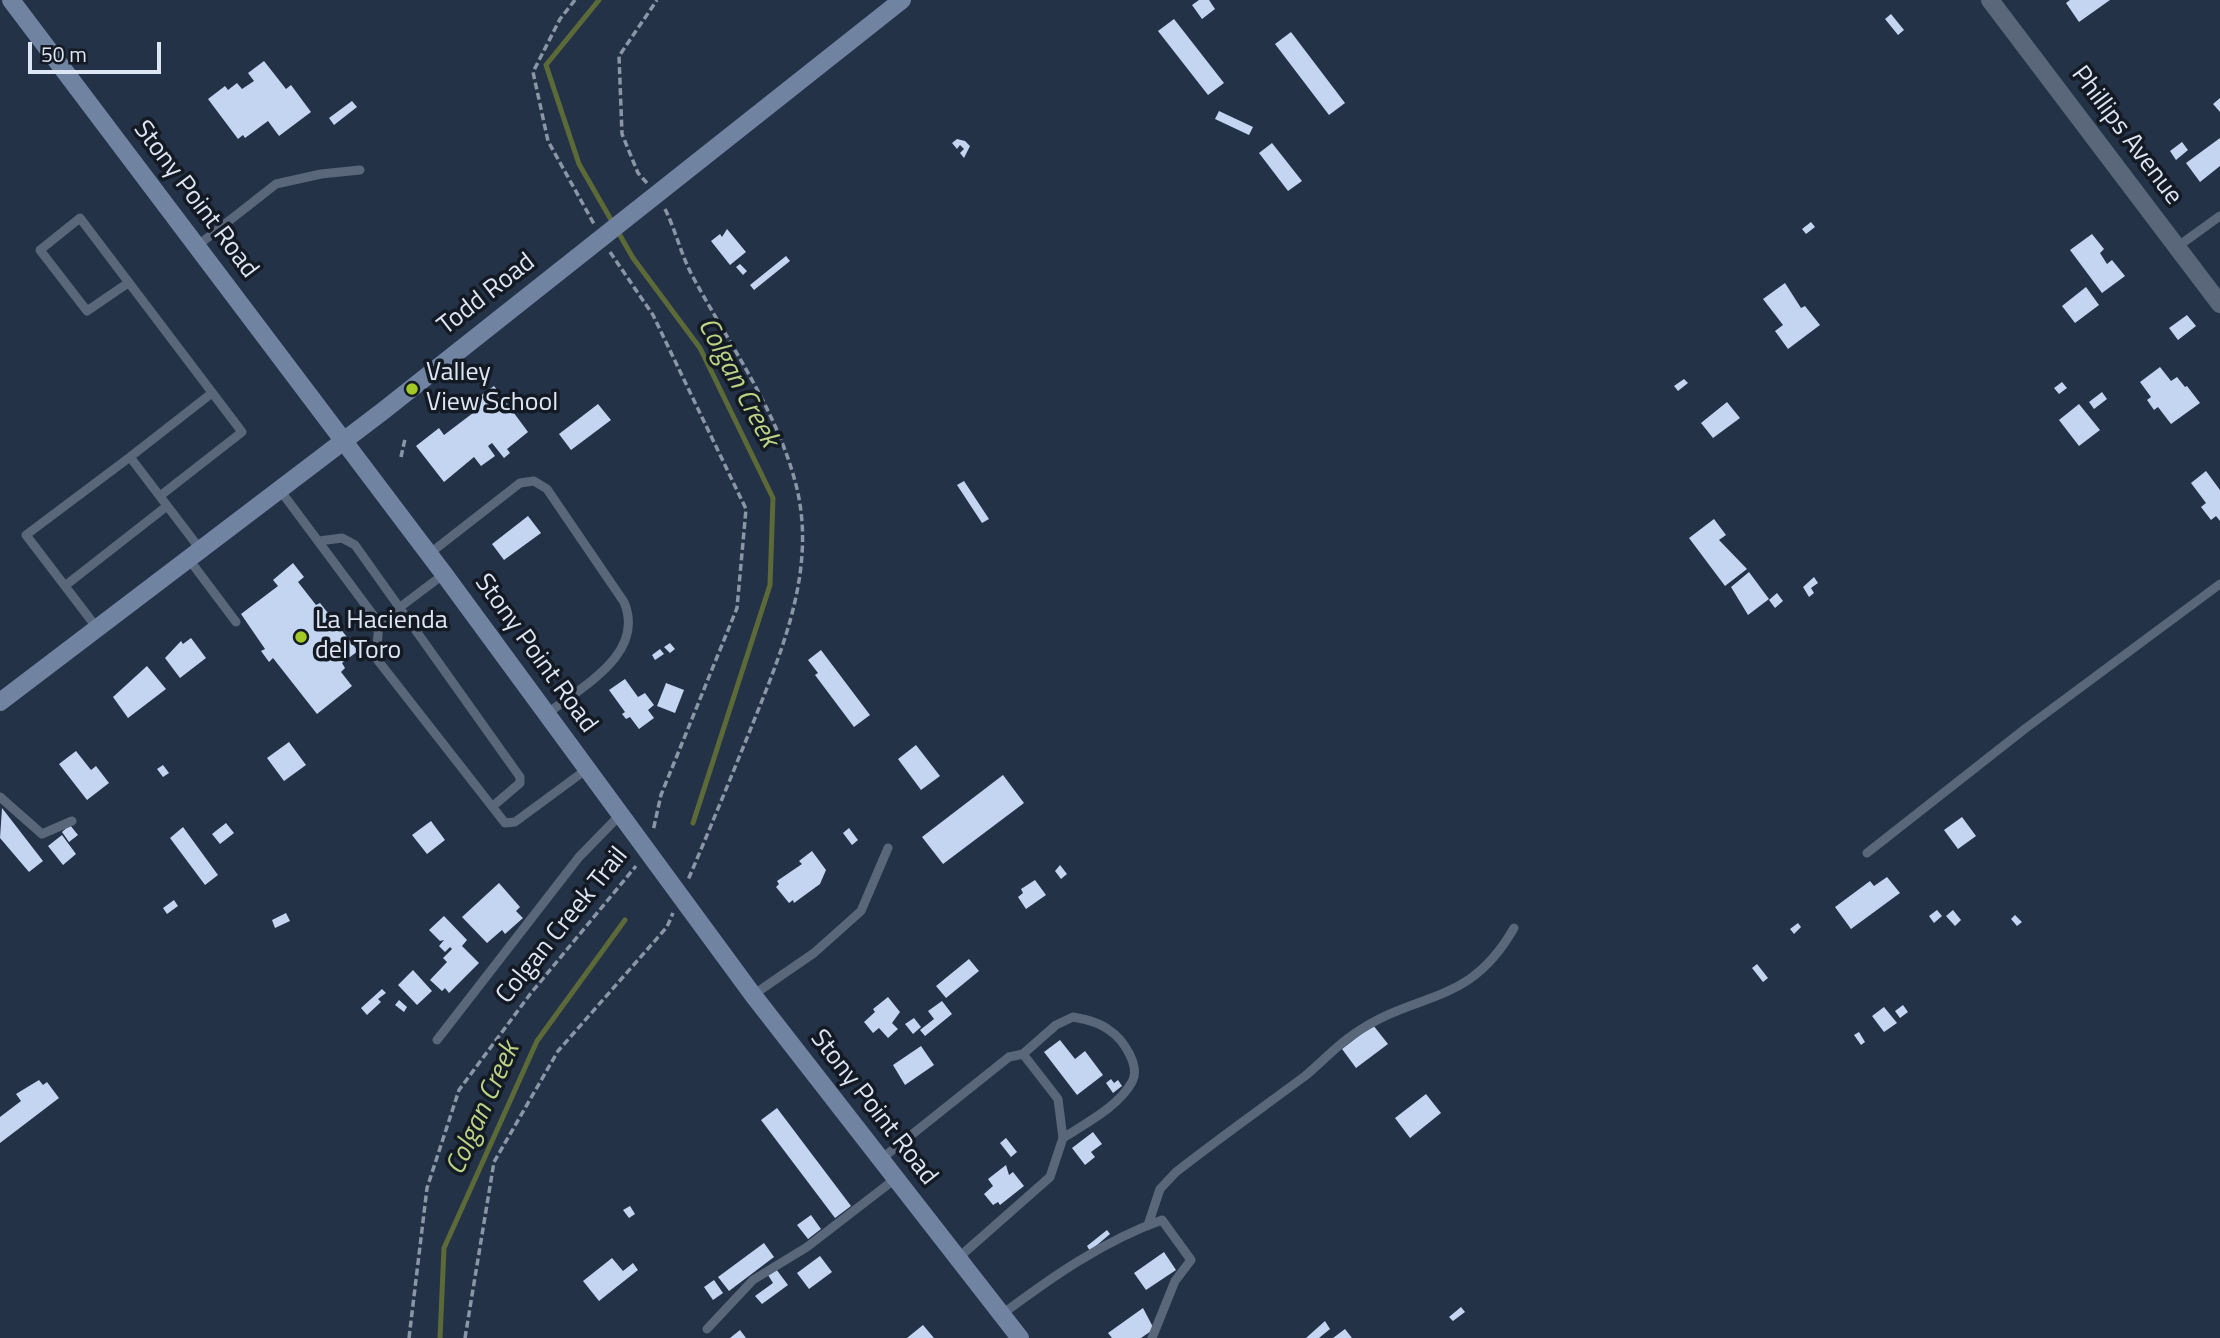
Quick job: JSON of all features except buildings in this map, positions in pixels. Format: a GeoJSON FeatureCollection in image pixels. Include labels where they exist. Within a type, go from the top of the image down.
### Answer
{"type":"FeatureCollection","features":[{"type":"Feature","properties":{"kind":"main road","name":"Stony Point Road"},"geometry":{"type":"LineString","coordinates":[[11,0],[444,574],[753,995],[1020,1338]]}},
{"type":"Feature","properties":{"kind":"main road","name":"Todd Road"},"geometry":{"type":"LineString","coordinates":[[2,696],[97,628],[344,441],[902,0]]}},
{"type":"Feature","properties":{"kind":"street","name":"Phillips Avenue"},"geometry":{"type":"LineString","coordinates":[[1990,0],[2220,304]]}},
{"type":"Feature","properties":{"kind":"lane"},"geometry":{"type":"LineString","coordinates":[[197,246],[276,184],[321,174],[360,170]]}},
{"type":"Feature","properties":{"kind":"lane"},"geometry":{"type":"LineString","coordinates":[[2177,247],[2220,216]]}},
{"type":"Feature","properties":{"kind":"lane"},"geometry":{"type":"LineString","coordinates":[[128,283],[87,311],[40,250],[80,218],[242,432],[160,496]]}},
{"type":"Feature","properties":{"kind":"lane"},"geometry":{"type":"LineString","coordinates":[[97,628],[26,536],[212,393]]}},
{"type":"Feature","properties":{"kind":"lane"},"geometry":{"type":"LineString","coordinates":[[130,457],[167,506],[236,622]]}},
{"type":"Feature","properties":{"kind":"lane"},"geometry":{"type":"LineString","coordinates":[[429,554],[520,483],[534,481],[547,489],[624,602],[631,619],[629,639],[614,660],[547,714]]}},
{"type":"Feature","properties":{"kind":"lane"},"geometry":{"type":"LineString","coordinates":[[280,490],[379,623],[376,658],[505,823],[515,822],[587,769]]}},
{"type":"Feature","properties":{"kind":"lane"},"geometry":{"type":"LineString","coordinates":[[66,585],[167,506]]}},
{"type":"Feature","properties":{"kind":"lane"},"geometry":{"type":"LineString","coordinates":[[319,541],[342,538],[355,545],[520,777],[520,783],[492,806]]}},
{"type":"Feature","properties":{"kind":"lane"},"geometry":{"type":"LineString","coordinates":[[379,623],[444,574]]}},
{"type":"Feature","properties":{"kind":"lane"},"geometry":{"type":"LineString","coordinates":[[1867,853],[2026,728],[2220,584]]}},
{"type":"Feature","properties":{"kind":"lane"},"geometry":{"type":"LineString","coordinates":[[0,797],[42,834],[72,821]]}},
{"type":"Feature","properties":{"kind":"lane"},"geometry":{"type":"LineString","coordinates":[[437,1040],[579,857],[620,815]]}},
{"type":"Feature","properties":{"kind":"lane"},"geometry":{"type":"LineString","coordinates":[[753,995],[814,953],[861,911],[888,848]]}},
{"type":"Feature","properties":{"kind":"lane"},"geometry":{"type":"LineString","coordinates":[[1148,1225],[1160,1189],[1176,1172],[1306,1075],[1355,1033],[1414,1003],[1453,990],[1482,972],[1502,949],[1514,928]]}},
{"type":"Feature","properties":{"kind":"lane"},"geometry":{"type":"LineString","coordinates":[[880,1160],[1009,1057],[1023,1054],[1056,1025],[1073,1017],[1110,1030],[1127,1049],[1134,1068],[1133,1081],[1108,1108],[1063,1138]]}},
{"type":"Feature","properties":{"kind":"lane"},"geometry":{"type":"LineString","coordinates":[[957,1259],[1051,1177],[1063,1138],[1058,1099],[1023,1054]]}},
{"type":"Feature","properties":{"kind":"lane"},"geometry":{"type":"LineString","coordinates":[[707,1329],[753,1280],[807,1247],[895,1179]]}},
{"type":"Feature","properties":{"kind":"lane"},"geometry":{"type":"LineString","coordinates":[[1001,1315],[1056,1275],[1124,1233],[1162,1220],[1191,1260],[1175,1281],[1152,1338]]}},
{"type":"Feature","properties":{"kind":"path"},"geometry":{"type":"LineString","coordinates":[[575,0],[561,19],[533,72],[548,141],[602,238],[653,316],[746,509],[737,608],[661,795],[647,853]]}},
{"type":"Feature","properties":{"kind":"path"},"geometry":{"type":"LineString","coordinates":[[465,1338],[494,1162],[558,1051],[667,927],[789,628],[802,562],[802,514],[795,482],[778,432],[733,344],[693,277],[679,237],[658,194],[638,173],[622,134],[619,56],[657,0]]}},
{"type":"Feature","properties":{"kind":"path"},"geometry":{"type":"LineString","coordinates":[[401,457],[405,439]]}},
{"type":"Feature","properties":{"kind":"path","name":"Colgan Creek Trail"},"geometry":{"type":"LineString","coordinates":[[409,1338],[427,1188],[459,1090],[531,993],[647,853]]}},
{"type":"Feature","properties":{"kind":"waterway","name":"Colgan Creek"},"geometry":{"type":"LineString","coordinates":[[599,0],[546,65],[579,164],[633,258],[700,348],[773,498],[770,585],[693,823]]}},
{"type":"Feature","properties":{"kind":"waterway","name":"Colgan Creek"},"geometry":{"type":"LineString","coordinates":[[440,1338],[444,1248],[537,1041],[625,920]]}},
{"type":"Feature","properties":{"kind":"place","name":"Valley View School"},"geometry":{"type":"Point","coordinates":[412,389]}},
{"type":"Feature","properties":{"kind":"place","name":"La Hacienda del Toro"},"geometry":{"type":"Point","coordinates":[301,637]}}]}
